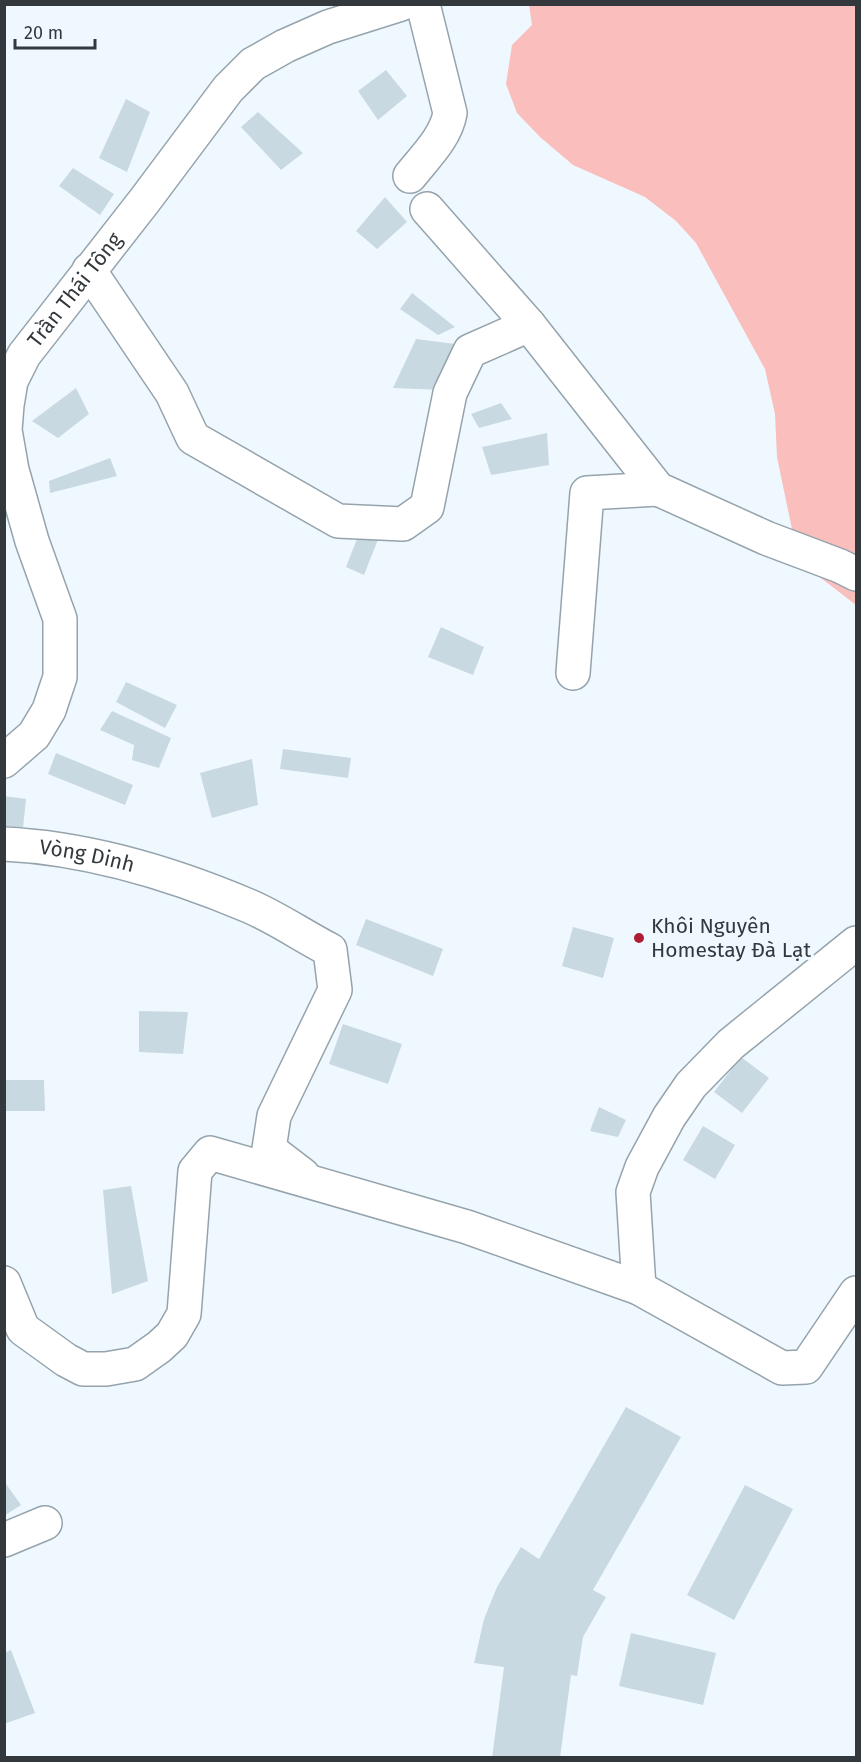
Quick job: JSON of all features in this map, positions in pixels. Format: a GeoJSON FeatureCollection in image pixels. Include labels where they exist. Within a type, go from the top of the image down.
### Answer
{"type":"FeatureCollection","features":[{"type":"Feature","properties":{"kind":"street","name":"Trần Thái Tông"},"geometry":{"type":"LineString","coordinates":[[4,761],[34,735],[49,710],[60,678],[60,619],[32,541],[12,470],[5,430],[6,405],[11,381],[24,355],[145,200],[228,88],[253,64],[285,46],[328,27],[401,4]]}},
{"type":"Feature","properties":{"kind":"street"},"geometry":{"type":"LineString","coordinates":[[410,176],[444,132],[450,113],[423,4]]}},
{"type":"Feature","properties":{"kind":"street"},"geometry":{"type":"LineString","coordinates":[[426,209],[530,325],[658,489],[766,538],[856,574]]}},
{"type":"Feature","properties":{"kind":"street"},"geometry":{"type":"LineString","coordinates":[[90,270],[172,393],[193,438],[338,521],[403,524],[427,507],[450,393],[470,351],[530,325]]}},
{"type":"Feature","properties":{"kind":"street"},"geometry":{"type":"LineString","coordinates":[[573,673],[587,493],[658,489]]}},
{"type":"Feature","properties":{"kind":"street","name":"Vòng Dinh"},"geometry":{"type":"LineString","coordinates":[[4,844],[72,851],[114,859],[250,906],[330,950],[334,990],[274,1116],[269,1149],[310,1182]]}},
{"type":"Feature","properties":{"kind":"street"},"geometry":{"type":"LineString","coordinates":[[639,1288],[633,1192],[642,1167],[669,1117],[691,1085],[731,1044],[856,943]]}},
{"type":"Feature","properties":{"kind":"street"},"geometry":{"type":"LineString","coordinates":[[4,1283],[14,1333],[83,1369],[106,1369],[135,1364],[172,1335],[184,1314],[195,1171],[210,1153],[467,1227],[639,1288],[782,1368],[806,1367],[855,1297]]}},
{"type":"Feature","properties":{"kind":"street"},"geometry":{"type":"LineString","coordinates":[[4,1540],[45,1523]]}},
{"type":"Feature","properties":{"kind":"shaded area"},"geometry":{"type":"Polygon","coordinates":[[[529,5],[856,5],[856,605],[817,575],[793,534],[777,457],[775,414],[765,369],[696,243],[676,221],[645,197],[573,165],[540,137],[517,113],[506,84],[512,45],[532,25],[529,5]]]}},
{"type":"Feature","properties":{"kind":"building"},"geometry":{"type":"Polygon","coordinates":[[[386,70],[407,96],[378,120],[358,91],[386,70]]]}},
{"type":"Feature","properties":{"kind":"building"},"geometry":{"type":"Polygon","coordinates":[[[126,99],[150,112],[127,172],[99,158],[126,99]]]}},
{"type":"Feature","properties":{"kind":"building"},"geometry":{"type":"Polygon","coordinates":[[[258,112],[303,153],[281,170],[241,127],[258,112]]]}},
{"type":"Feature","properties":{"kind":"building"},"geometry":{"type":"Polygon","coordinates":[[[73,168],[114,194],[100,215],[59,186],[73,168]]]}},
{"type":"Feature","properties":{"kind":"building"},"geometry":{"type":"Polygon","coordinates":[[[385,197],[407,222],[377,249],[356,231],[385,197]]]}},
{"type":"Feature","properties":{"kind":"building"},"geometry":{"type":"Polygon","coordinates":[[[412,293],[455,327],[438,335],[400,309],[412,293]]]}},
{"type":"Feature","properties":{"kind":"building"},"geometry":{"type":"Polygon","coordinates":[[[416,339],[463,345],[442,390],[393,388],[416,339]]]}},
{"type":"Feature","properties":{"kind":"building"},"geometry":{"type":"Polygon","coordinates":[[[76,388],[89,414],[58,438],[32,421],[76,388]]]}},
{"type":"Feature","properties":{"kind":"building"},"geometry":{"type":"Polygon","coordinates":[[[501,403],[512,419],[479,428],[471,414],[501,403]]]}},
{"type":"Feature","properties":{"kind":"building"},"geometry":{"type":"Polygon","coordinates":[[[547,433],[549,465],[491,475],[482,447],[547,433]]]}},
{"type":"Feature","properties":{"kind":"building"},"geometry":{"type":"Polygon","coordinates":[[[110,458],[117,476],[50,493],[49,481],[110,458]]]}},
{"type":"Feature","properties":{"kind":"building"},"geometry":{"type":"Polygon","coordinates":[[[360,531],[381,532],[364,575],[346,567],[360,531]]]}},
{"type":"Feature","properties":{"kind":"building"},"geometry":{"type":"Polygon","coordinates":[[[441,627],[484,647],[473,675],[428,657],[441,627]]]}},
{"type":"Feature","properties":{"kind":"building"},"geometry":{"type":"Polygon","coordinates":[[[126,682],[177,705],[165,728],[116,702],[126,682]]]}},
{"type":"Feature","properties":{"kind":"building"},"geometry":{"type":"Polygon","coordinates":[[[112,711],[171,738],[159,768],[132,760],[134,745],[100,730],[112,711]]]}},
{"type":"Feature","properties":{"kind":"building"},"geometry":{"type":"Polygon","coordinates":[[[283,749],[351,758],[348,778],[280,769],[283,749]]]}},
{"type":"Feature","properties":{"kind":"building"},"geometry":{"type":"Polygon","coordinates":[[[56,753],[133,785],[125,805],[48,774],[56,753]]]}},
{"type":"Feature","properties":{"kind":"building"},"geometry":{"type":"Polygon","coordinates":[[[252,759],[258,805],[212,818],[200,773],[252,759]]]}},
{"type":"Feature","properties":{"kind":"building"},"geometry":{"type":"Polygon","coordinates":[[[4,796],[26,799],[23,828],[4,826],[4,796]]]}},
{"type":"Feature","properties":{"kind":"building"},"geometry":{"type":"Polygon","coordinates":[[[366,919],[443,949],[433,976],[356,945],[366,919]]]}},
{"type":"Feature","properties":{"kind":"building"},"geometry":{"type":"Polygon","coordinates":[[[573,927],[614,938],[603,978],[562,966],[573,927]]]}},
{"type":"Feature","properties":{"kind":"building"},"geometry":{"type":"Polygon","coordinates":[[[139,1011],[188,1012],[183,1054],[139,1052],[139,1011]]]}},
{"type":"Feature","properties":{"kind":"building"},"geometry":{"type":"Polygon","coordinates":[[[343,1024],[402,1044],[388,1084],[329,1064],[343,1024]]]}},
{"type":"Feature","properties":{"kind":"building"},"geometry":{"type":"Polygon","coordinates":[[[741,1057],[769,1078],[742,1113],[714,1092],[741,1057]]]}},
{"type":"Feature","properties":{"kind":"building"},"geometry":{"type":"Polygon","coordinates":[[[4,1080],[44,1080],[45,1111],[4,1111],[4,1080]]]}},
{"type":"Feature","properties":{"kind":"building"},"geometry":{"type":"Polygon","coordinates":[[[599,1107],[626,1120],[618,1137],[590,1131],[599,1107]]]}},
{"type":"Feature","properties":{"kind":"building"},"geometry":{"type":"Polygon","coordinates":[[[703,1126],[735,1145],[715,1179],[683,1160],[703,1126]]]}},
{"type":"Feature","properties":{"kind":"building"},"geometry":{"type":"Polygon","coordinates":[[[131,1186],[148,1281],[112,1294],[103,1190],[131,1186]]]}},
{"type":"Feature","properties":{"kind":"building"},"geometry":{"type":"Polygon","coordinates":[[[626,1407],[681,1437],[593,1590],[606,1597],[583,1637],[577,1676],[571,1675],[560,1758],[492,1758],[504,1667],[474,1663],[484,1619],[497,1587],[521,1547],[539,1559],[626,1407]]]}},
{"type":"Feature","properties":{"kind":"building"},"geometry":{"type":"Polygon","coordinates":[[[4,1481],[21,1505],[4,1516],[4,1481]]]}},
{"type":"Feature","properties":{"kind":"building"},"geometry":{"type":"Polygon","coordinates":[[[745,1485],[793,1509],[734,1620],[687,1595],[745,1485]]]}},
{"type":"Feature","properties":{"kind":"building"},"geometry":{"type":"Polygon","coordinates":[[[631,1633],[716,1653],[703,1705],[619,1686],[631,1633]]]}},
{"type":"Feature","properties":{"kind":"building"},"geometry":{"type":"Polygon","coordinates":[[[11,1650],[35,1713],[4,1724],[4,1653],[11,1650]]]}},
{"type":"Feature","properties":{"kind":"place","name":"Khôi Nguyên Homestay Đà Lạt"},"geometry":{"type":"Point","coordinates":[639,938]}}]}
